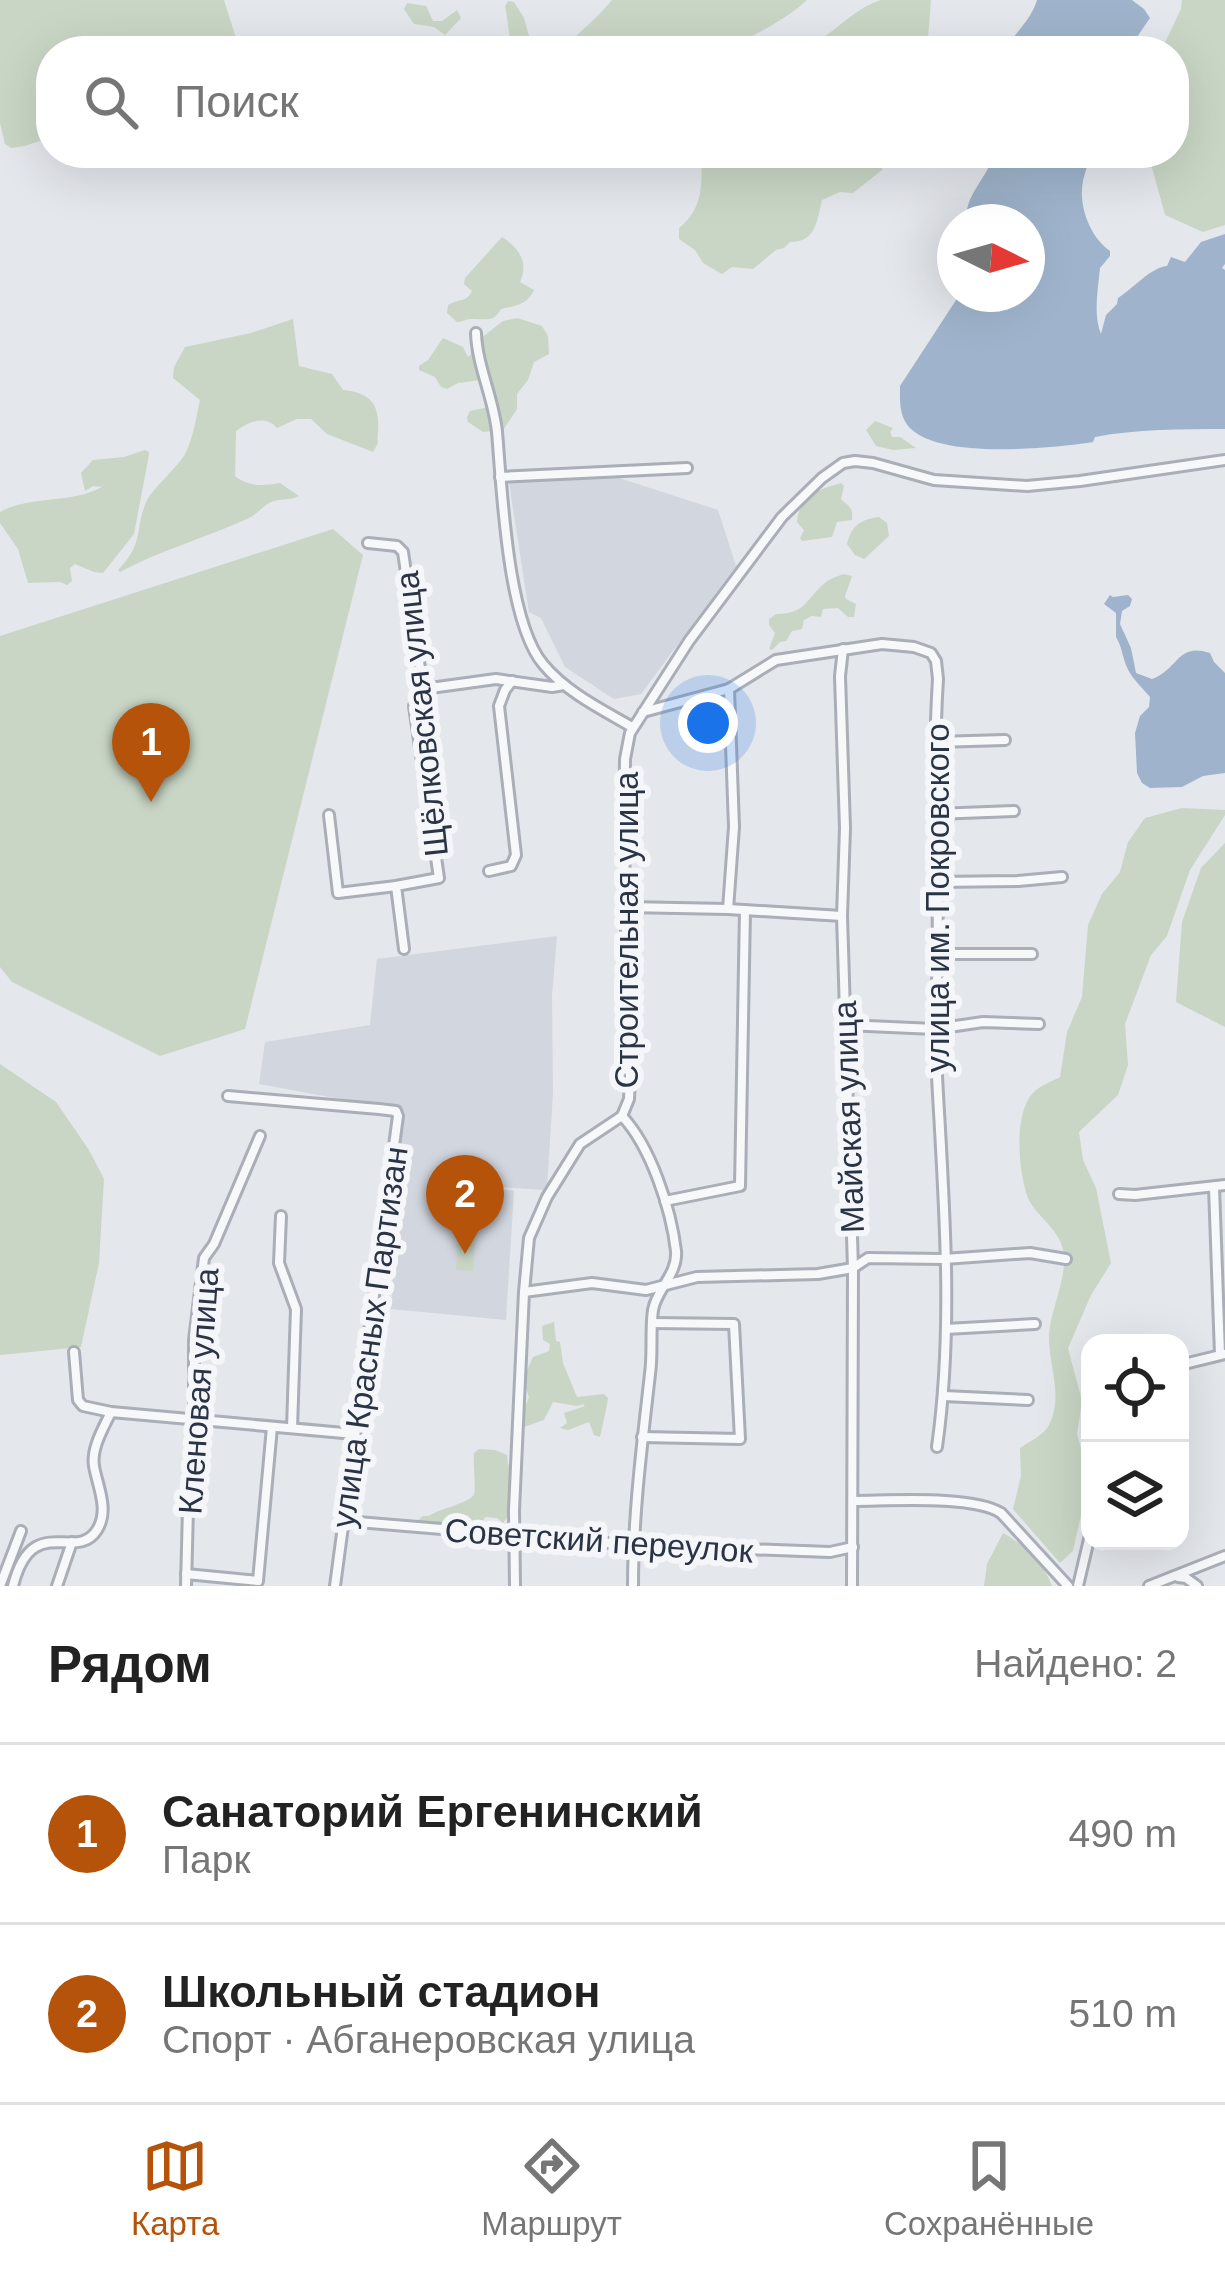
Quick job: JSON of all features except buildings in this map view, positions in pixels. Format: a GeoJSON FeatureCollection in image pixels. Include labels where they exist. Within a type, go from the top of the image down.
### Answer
{"type":"FeatureCollection","features":[{"type":"Feature","properties":{"kind":"street","name":"Строительная улица"},"geometry":{"type":"LineString","coordinates":[[476,333],[496,427],[521,623],[530,646],[566,685],[632,728]]}},
{"type":"Feature","properties":{"kind":"street","name":"Строительная улица"},"geometry":{"type":"LineString","coordinates":[[633,1586],[654,1303],[677,1257],[665,1201],[637,1132],[622,1116],[630,1078],[625,759],[632,728],[689,641],[782,517],[843,464],[873,463],[934,480],[1027,486],[1225,460]]}},
{"type":"Feature","properties":{"kind":"street"},"geometry":{"type":"LineString","coordinates":[[500,477],[687,468]]}},
{"type":"Feature","properties":{"kind":"street","name":"Щёлковская улица"},"geometry":{"type":"LineString","coordinates":[[368,543],[403,552],[423,689],[414,706],[439,878],[396,886],[404,950]]}},
{"type":"Feature","properties":{"kind":"street","name":"улица им. Покровского"},"geometry":{"type":"LineString","coordinates":[[642,712],[729,689],[776,659],[882,644],[914,646],[931,653],[938,679],[935,1030],[946,1259],[944,1396],[937,1447]]}},
{"type":"Feature","properties":{"kind":"street","name":"Майская улица"},"geometry":{"type":"LineString","coordinates":[[843,649],[842,916],[853,1268],[852,1586]]}},
{"type":"Feature","properties":{"kind":"street"},"geometry":{"type":"LineString","coordinates":[[423,689],[496,679],[566,685]]}},
{"type":"Feature","properties":{"kind":"street"},"geometry":{"type":"LineString","coordinates":[[489,871],[511,866],[516,855],[499,706],[512,681]]}},
{"type":"Feature","properties":{"kind":"street"},"geometry":{"type":"LineString","coordinates":[[728,909],[734,827],[729,689]]}},
{"type":"Feature","properties":{"kind":"street"},"geometry":{"type":"LineString","coordinates":[[936,742],[1005,740]]}},
{"type":"Feature","properties":{"kind":"street"},"geometry":{"type":"LineString","coordinates":[[935,814],[1014,811]]}},
{"type":"Feature","properties":{"kind":"street"},"geometry":{"type":"LineString","coordinates":[[329,815],[338,893],[396,886]]}},
{"type":"Feature","properties":{"kind":"street"},"geometry":{"type":"LineString","coordinates":[[935,882],[1062,877]]}},
{"type":"Feature","properties":{"kind":"street"},"geometry":{"type":"LineString","coordinates":[[626,907],[842,916]]}},
{"type":"Feature","properties":{"kind":"street"},"geometry":{"type":"LineString","coordinates":[[665,1201],[740,1186],[745,910]]}},
{"type":"Feature","properties":{"kind":"street"},"geometry":{"type":"LineString","coordinates":[[938,954],[1032,954]]}},
{"type":"Feature","properties":{"kind":"street"},"geometry":{"type":"LineString","coordinates":[[845,1025],[935,1030],[983,1022],[1039,1024]]}},
{"type":"Feature","properties":{"kind":"street","name":"улица Красных Партизан"},"geometry":{"type":"LineString","coordinates":[[228,1096],[379,1109],[398,1116],[335,1586]]}},
{"type":"Feature","properties":{"kind":"street"},"geometry":{"type":"LineString","coordinates":[[515,1586],[513,1537],[529,1238],[554,1184],[580,1144],[622,1116]]}},
{"type":"Feature","properties":{"kind":"street","name":"Кленовая улица"},"geometry":{"type":"LineString","coordinates":[[186,1586],[194,1340],[204,1258],[260,1136]]}},
{"type":"Feature","properties":{"kind":"street"},"geometry":{"type":"LineString","coordinates":[[1119,1194],[1225,1185]]}},
{"type":"Feature","properties":{"kind":"street"},"geometry":{"type":"LineString","coordinates":[[1189,1363],[1223,1354],[1214,1187]]}},
{"type":"Feature","properties":{"kind":"street"},"geometry":{"type":"LineString","coordinates":[[281,1216],[279,1263],[296,1309],[292,1428]]}},
{"type":"Feature","properties":{"kind":"street"},"geometry":{"type":"LineString","coordinates":[[524,1292],[592,1283],[646,1290],[697,1277],[818,1274],[853,1268],[868,1258],[1030,1253],[1066,1259]]}},
{"type":"Feature","properties":{"kind":"street"},"geometry":{"type":"LineString","coordinates":[[642,1437],[740,1439],[734,1324],[652,1323]]}},
{"type":"Feature","properties":{"kind":"street"},"geometry":{"type":"LineString","coordinates":[[946,1329],[1035,1324]]}},
{"type":"Feature","properties":{"kind":"street"},"geometry":{"type":"LineString","coordinates":[[74,1352],[83,1406],[355,1434]]}},
{"type":"Feature","properties":{"kind":"street"},"geometry":{"type":"LineString","coordinates":[[944,1396],[1028,1400]]}},
{"type":"Feature","properties":{"kind":"street"},"geometry":{"type":"LineString","coordinates":[[14,1586],[25,1554],[44,1542],[72,1542],[99,1527],[102,1490],[94,1455],[111,1412]]}},
{"type":"Feature","properties":{"kind":"street"},"geometry":{"type":"LineString","coordinates":[[186,1574],[258,1581],[272,1427]]}},
{"type":"Feature","properties":{"kind":"street"},"geometry":{"type":"LineString","coordinates":[[854,1501],[992,1508],[1068,1586]]}},
{"type":"Feature","properties":{"kind":"street","name":"Советский переулок"},"geometry":{"type":"LineString","coordinates":[[346,1521],[633,1545],[830,1552],[853,1547]]}},
{"type":"Feature","properties":{"kind":"street"},"geometry":{"type":"LineString","coordinates":[[0,1586],[21,1531]]}},
{"type":"Feature","properties":{"kind":"street"},"geometry":{"type":"LineString","coordinates":[[57,1586],[72,1542]]}},
{"type":"Feature","properties":{"kind":"street"},"geometry":{"type":"LineString","coordinates":[[1078,1586],[1086,1550]]}},
{"type":"Feature","properties":{"kind":"street"},"geometry":{"type":"LineString","coordinates":[[1149,1586],[1225,1556]]}},
{"type":"Feature","properties":{"kind":"street"},"geometry":{"type":"LineString","coordinates":[[1176,1577],[1197,1586]]}},
{"type":"Feature","properties":{"kind":"shaded area"},"geometry":{"type":"Polygon","coordinates":[[[613,476],[718,510],[736,566],[641,694],[614,699],[565,667],[541,618],[529,612],[509,483],[613,476]]]}},
{"type":"Feature","properties":{"kind":"shaded area"},"geometry":{"type":"Polygon","coordinates":[[[557,936],[547,1187],[445,1183],[514,1191],[506,1320],[391,1309],[398,1179],[392,1178],[395,1109],[259,1084],[265,1042],[370,1025],[377,959],[557,936]]]}},
{"type":"Feature","properties":{"kind":"green space"},"geometry":{"type":"Polygon","coordinates":[[[0,0],[224,0],[235,36],[36,36],[36,142],[11,148],[5,144],[0,123],[0,0]]]}},
{"type":"Feature","properties":{"kind":"green space"},"geometry":{"type":"Polygon","coordinates":[[[612,0],[807,0],[753,36],[576,36],[612,0]]]}},
{"type":"Feature","properties":{"kind":"green space"},"geometry":{"type":"Polygon","coordinates":[[[881,0],[931,0],[928,36],[825,36],[881,0]]]}},
{"type":"Feature","properties":{"kind":"green space"},"geometry":{"type":"Polygon","coordinates":[[[1182,0],[1225,0],[1225,225],[1203,232],[1165,215],[1152,168],[1189,168],[1189,36],[1168,36],[1182,0]]]}},
{"type":"Feature","properties":{"kind":"green space"},"geometry":{"type":"Polygon","coordinates":[[[514,2],[529,36],[510,36],[505,6],[514,2]]]}},
{"type":"Feature","properties":{"kind":"green space"},"geometry":{"type":"Polygon","coordinates":[[[407,3],[426,6],[433,21],[442,21],[457,10],[461,18],[445,35],[434,27],[414,24],[404,9],[407,3]]]}},
{"type":"Feature","properties":{"kind":"green space"},"geometry":{"type":"Polygon","coordinates":[[[701,168],[882,168],[853,193],[840,192],[822,200],[814,229],[805,238],[776,250],[753,269],[732,267],[722,274],[679,239],[679,228],[700,194],[701,168]]]}},
{"type":"Feature","properties":{"kind":"green space"},"geometry":{"type":"Polygon","coordinates":[[[502,237],[521,256],[520,282],[534,290],[528,299],[491,318],[457,322],[447,313],[448,305],[470,295],[465,278],[502,237]]]}},
{"type":"Feature","properties":{"kind":"green space"},"geometry":{"type":"Polygon","coordinates":[[[517,318],[542,326],[549,354],[534,362],[517,394],[517,409],[503,430],[483,432],[467,417],[470,411],[494,406],[480,339],[503,321],[517,318]]]}},
{"type":"Feature","properties":{"kind":"green space"},"geometry":{"type":"Polygon","coordinates":[[[293,319],[299,366],[332,374],[343,390],[372,402],[378,422],[373,452],[327,434],[311,419],[277,428],[262,420],[246,425],[236,431],[235,476],[256,485],[280,483],[299,496],[271,502],[247,519],[120,572],[136,544],[147,500],[184,456],[192,436],[200,400],[173,378],[185,347],[293,319]]]}},
{"type":"Feature","properties":{"kind":"green space"},"geometry":{"type":"Polygon","coordinates":[[[443,338],[463,347],[468,357],[474,351],[481,380],[447,389],[419,370],[443,338]]]}},
{"type":"Feature","properties":{"kind":"green space"},"geometry":{"type":"Polygon","coordinates":[[[875,421],[893,428],[892,437],[916,448],[876,446],[866,430],[875,421]]]}},
{"type":"Feature","properties":{"kind":"green space"},"geometry":{"type":"Polygon","coordinates":[[[145,450],[148,460],[134,534],[103,573],[75,564],[67,585],[28,583],[18,549],[0,523],[0,512],[102,487],[85,491],[81,473],[93,460],[145,450]]]}},
{"type":"Feature","properties":{"kind":"green space"},"geometry":{"type":"Polygon","coordinates":[[[841,483],[841,499],[851,509],[852,520],[837,522],[832,537],[802,541],[804,530],[797,522],[806,500],[841,483]]]}},
{"type":"Feature","properties":{"kind":"green space"},"geometry":{"type":"Polygon","coordinates":[[[879,517],[887,523],[889,536],[864,559],[855,555],[847,544],[851,532],[862,522],[879,517]]]}},
{"type":"Feature","properties":{"kind":"green space"},"geometry":{"type":"Polygon","coordinates":[[[333,529],[363,555],[245,1029],[160,1056],[12,982],[0,967],[0,636],[333,529]]]}},
{"type":"Feature","properties":{"kind":"green space"},"geometry":{"type":"Polygon","coordinates":[[[843,574],[852,576],[845,596],[856,604],[854,617],[838,608],[823,609],[821,617],[804,620],[802,629],[769,649],[775,633],[769,619],[800,608],[827,581],[843,574]]]}},
{"type":"Feature","properties":{"kind":"green space"},"geometry":{"type":"Polygon","coordinates":[[[1182,808],[1225,810],[1190,870],[1167,936],[1151,955],[1125,1024],[1128,1065],[1118,1095],[1079,1132],[1111,1263],[1068,1348],[1081,1397],[1077,1434],[1081,1515],[1073,1551],[1060,1563],[1013,1509],[1021,1476],[1020,1448],[1044,1432],[1053,1414],[1049,1334],[1064,1264],[1058,1237],[1028,1198],[1020,1126],[1035,1091],[1060,1077],[1067,1032],[1082,997],[1088,925],[1102,894],[1120,872],[1128,842],[1145,818],[1182,808]]]}},
{"type":"Feature","properties":{"kind":"green space"},"geometry":{"type":"Polygon","coordinates":[[[1225,843],[1225,1027],[1176,1002],[1182,922],[1201,868],[1225,843]]]}},
{"type":"Feature","properties":{"kind":"green space"},"geometry":{"type":"Polygon","coordinates":[[[0,1064],[56,1102],[104,1179],[99,1263],[81,1347],[0,1355],[0,1064]]]}},
{"type":"Feature","properties":{"kind":"green space"},"geometry":{"type":"Polygon","coordinates":[[[458,1236],[475,1237],[473,1271],[456,1270],[458,1236]]]}},
{"type":"Feature","properties":{"kind":"green space"},"geometry":{"type":"Polygon","coordinates":[[[554,1322],[556,1341],[577,1397],[604,1394],[608,1398],[600,1437],[594,1435],[589,1422],[560,1428],[567,1423],[564,1413],[583,1404],[553,1402],[544,1420],[524,1427],[529,1397],[523,1379],[533,1357],[549,1351],[542,1326],[554,1322]]]}},
{"type":"Feature","properties":{"kind":"green space"},"geometry":{"type":"Polygon","coordinates":[[[479,1449],[507,1455],[513,1469],[511,1513],[503,1523],[485,1517],[479,1530],[424,1526],[417,1521],[472,1497],[474,1453],[479,1449]]]}},
{"type":"Feature","properties":{"kind":"green space"},"geometry":{"type":"Polygon","coordinates":[[[1003,1533],[1032,1555],[1052,1586],[984,1586],[987,1564],[1003,1533]]]}},
{"type":"Feature","properties":{"kind":"water"},"geometry":{"type":"Polygon","coordinates":[[[1037,0],[1132,0],[1150,18],[1138,36],[1015,36],[1037,0]]]}},
{"type":"Feature","properties":{"kind":"water"},"geometry":{"type":"Polygon","coordinates":[[[988,168],[1086,168],[1084,210],[1091,229],[1110,251],[1098,284],[1101,334],[1118,298],[1148,274],[1167,266],[1171,257],[1185,262],[1201,242],[1225,234],[1225,429],[1143,431],[1095,437],[1087,443],[991,449],[939,443],[906,423],[900,386],[948,312],[1045,312],[1045,204],[969,204],[988,168]]]}},
{"type":"Feature","properties":{"kind":"water"},"geometry":{"type":"Polygon","coordinates":[[[1110,595],[1132,599],[1122,611],[1120,624],[1136,673],[1152,679],[1184,654],[1199,651],[1210,653],[1225,673],[1225,773],[1203,776],[1182,787],[1150,788],[1142,783],[1135,733],[1150,697],[1126,665],[1116,637],[1116,613],[1104,604],[1110,595]]]}},
{"type":"Feature","properties":{"kind":"place","name":"Санаторий Ергенинский"},"geometry":{"type":"Point","coordinates":[151,802]}},
{"type":"Feature","properties":{"kind":"place","name":"Школьный стадион"},"geometry":{"type":"Point","coordinates":[465,1254]}}]}
